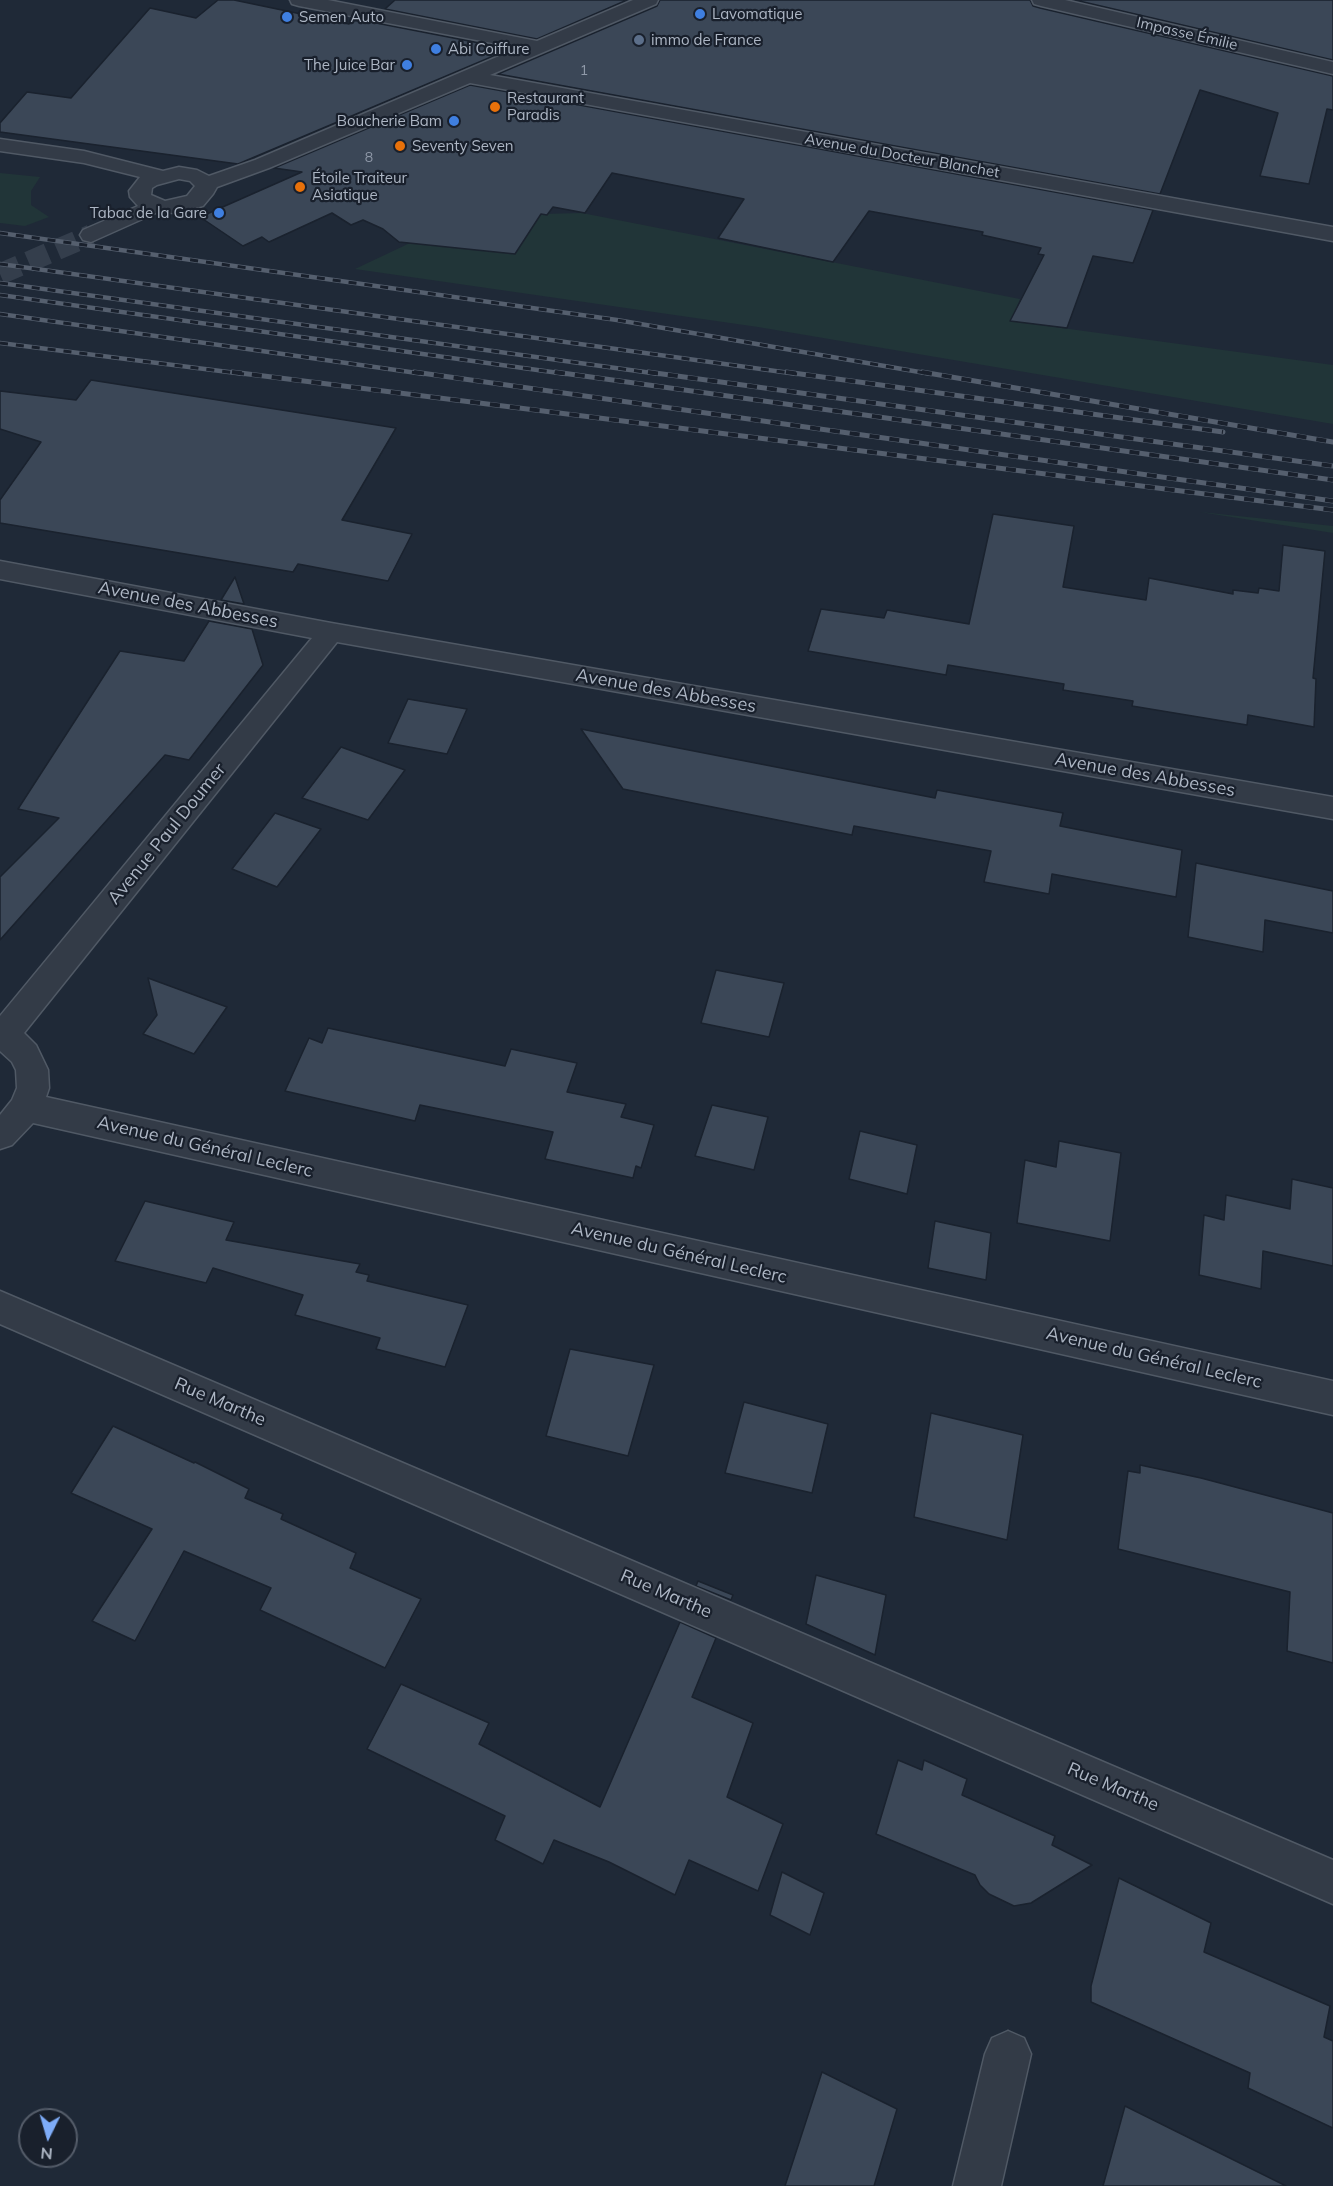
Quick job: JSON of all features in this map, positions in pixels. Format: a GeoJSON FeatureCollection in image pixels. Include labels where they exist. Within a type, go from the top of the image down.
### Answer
{"type":"FeatureCollection","features":[{"type":"Feature","properties":{"kind":"street"},"geometry":{"type":"LineString","coordinates":[[300,0],[540,47]]}},
{"type":"Feature","properties":{"kind":"street"},"geometry":{"type":"LineString","coordinates":[[206,184],[262,164],[649,0]]}},
{"type":"Feature","properties":{"kind":"street","name":"Impasse Émilie"},"geometry":{"type":"LineString","coordinates":[[1041,0],[1333,68]]}},
{"type":"Feature","properties":{"kind":"street","name":"Avenue du Docteur Blanchet"},"geometry":{"type":"LineString","coordinates":[[471,77],[1333,234]]}},
{"type":"Feature","properties":{"kind":"street"},"geometry":{"type":"LineString","coordinates":[[0,145],[84,157],[159,176]]}},
{"type":"Feature","properties":{"kind":"street"},"geometry":{"type":"LineString","coordinates":[[189,173],[206,184],[206,190],[195,201],[175,207],[154,206],[141,197],[140,191],[150,180],[159,176],[189,173]]}},
{"type":"Feature","properties":{"kind":"street"},"geometry":{"type":"LineString","coordinates":[[91,235],[154,206]]}},
{"type":"Feature","properties":{"kind":"street","name":"Avenue des Abbesses"},"geometry":{"type":"LineString","coordinates":[[0,570],[331,632],[1333,808]]}},
{"type":"Feature","properties":{"kind":"street","name":"Avenue Paul Doumer"},"geometry":{"type":"LineString","coordinates":[[1,1037],[331,632]]}},
{"type":"Feature","properties":{"kind":"street"},"geometry":{"type":"LineString","coordinates":[[0,1135],[13,1124],[26,1107],[33,1088],[32,1070],[25,1054],[12,1042],[1,1037]]}},
{"type":"Feature","properties":{"kind":"street","name":"Avenue du Général Leclerc"},"geometry":{"type":"LineString","coordinates":[[26,1107],[1333,1398]]}},
{"type":"Feature","properties":{"kind":"street","name":"Rue Marthe"},"geometry":{"type":"LineString","coordinates":[[0,1307],[1333,1882]]}},
{"type":"Feature","properties":{"kind":"street"},"geometry":{"type":"LineString","coordinates":[[977,2186],[1008,2054]]}},
{"type":"Feature","properties":{"kind":"green space"},"geometry":{"type":"Polygon","coordinates":[[[0,173],[40,177],[31,191],[31,205],[49,217],[25,226],[0,223],[0,173]]]}},
{"type":"Feature","properties":{"kind":"green space"},"geometry":{"type":"Polygon","coordinates":[[[582,213],[1020,299],[1011,321],[1333,365],[1333,424],[758,327],[355,269],[429,234],[515,253],[541,214],[582,213]]]}},
{"type":"Feature","properties":{"kind":"green space"},"geometry":{"type":"Polygon","coordinates":[[[1200,512],[1333,526],[1333,533],[1200,512]]]}},
{"type":"Feature","properties":{"kind":"building"},"geometry":{"type":"Polygon","coordinates":[[[218,0],[234,0],[349,24],[352,20],[371,22],[510,49],[238,164],[0,132],[0,123],[27,92],[71,98],[150,8],[196,18],[218,0]]]}},
{"type":"Feature","properties":{"kind":"building"},"geometry":{"type":"Polygon","coordinates":[[[395,0],[627,0],[537,39],[385,9],[395,0]]]}},
{"type":"Feature","properties":{"kind":"building"},"geometry":{"type":"Polygon","coordinates":[[[660,0],[1030,0],[1033,6],[1040,8],[1333,76],[1333,110],[1327,109],[1309,184],[1260,176],[1278,113],[1200,90],[1160,194],[498,74],[657,6],[660,0]]]}},
{"type":"Feature","properties":{"kind":"building"},"geometry":{"type":"Polygon","coordinates":[[[1075,0],[1333,0],[1333,60],[1075,0]]]}},
{"type":"Feature","properties":{"kind":"building"},"geometry":{"type":"Polygon","coordinates":[[[470,85],[1153,210],[1133,263],[1093,256],[1067,328],[1010,321],[1044,255],[1038,254],[1041,248],[982,235],[983,232],[869,211],[833,262],[718,238],[744,199],[612,173],[585,213],[553,207],[547,215],[541,214],[515,254],[399,242],[383,229],[363,220],[351,225],[332,213],[269,242],[262,237],[243,246],[200,217],[302,172],[274,168],[470,85]]]}},
{"type":"Feature","properties":{"kind":"building"},"geometry":{"type":"Polygon","coordinates":[[[91,380],[396,428],[342,520],[412,534],[388,581],[298,564],[293,572],[0,523],[0,500],[41,442],[0,429],[0,391],[76,400],[91,380]]]}},
{"type":"Feature","properties":{"kind":"building"},"geometry":{"type":"Polygon","coordinates":[[[993,514],[1074,526],[1063,587],[1146,600],[1149,578],[1233,594],[1233,590],[1258,593],[1259,588],[1279,591],[1283,545],[1325,551],[1313,678],[1316,679],[1314,727],[1248,715],[1247,725],[1132,706],[1133,701],[1063,690],[1064,684],[948,665],[946,675],[808,651],[821,609],[884,618],[887,610],[969,624],[993,514]]]}},
{"type":"Feature","properties":{"kind":"building"},"geometry":{"type":"Polygon","coordinates":[[[235,577],[244,604],[221,600],[235,577]]]}},
{"type":"Feature","properties":{"kind":"building"},"geometry":{"type":"Polygon","coordinates":[[[209,621],[252,629],[263,665],[189,760],[165,755],[0,940],[0,877],[59,818],[18,809],[120,651],[184,661],[209,621]]]}},
{"type":"Feature","properties":{"kind":"building"},"geometry":{"type":"Polygon","coordinates":[[[408,699],[467,709],[447,754],[388,743],[408,699]]]}},
{"type":"Feature","properties":{"kind":"building"},"geometry":{"type":"Polygon","coordinates":[[[581,729],[935,798],[937,790],[1063,813],[1060,826],[1182,850],[1176,897],[1052,874],[1049,894],[984,882],[991,851],[854,826],[852,835],[623,789],[581,729]]]}},
{"type":"Feature","properties":{"kind":"building"},"geometry":{"type":"Polygon","coordinates":[[[341,747],[405,770],[368,820],[302,798],[341,747]]]}},
{"type":"Feature","properties":{"kind":"building"},"geometry":{"type":"Polygon","coordinates":[[[275,813],[321,829],[277,887],[232,869],[275,813]]]}},
{"type":"Feature","properties":{"kind":"building"},"geometry":{"type":"Polygon","coordinates":[[[1196,863],[1333,891],[1333,933],[1265,920],[1263,952],[1188,937],[1196,863]]]}},
{"type":"Feature","properties":{"kind":"building"},"geometry":{"type":"Polygon","coordinates":[[[716,970],[784,983],[769,1037],[701,1023],[716,970]]]}},
{"type":"Feature","properties":{"kind":"building"},"geometry":{"type":"Polygon","coordinates":[[[148,978],[227,1007],[194,1054],[143,1034],[157,1015],[148,978]]]}},
{"type":"Feature","properties":{"kind":"building"},"geometry":{"type":"Polygon","coordinates":[[[328,1028],[505,1066],[511,1049],[577,1063],[567,1092],[626,1104],[621,1117],[654,1125],[641,1168],[636,1166],[633,1178],[545,1159],[553,1132],[420,1105],[415,1121],[285,1091],[309,1038],[322,1043],[328,1028]]]}},
{"type":"Feature","properties":{"kind":"building"},"geometry":{"type":"Polygon","coordinates":[[[712,1105],[768,1117],[754,1170],[695,1156],[712,1105]]]}},
{"type":"Feature","properties":{"kind":"building"},"geometry":{"type":"Polygon","coordinates":[[[860,1131],[917,1145],[907,1194],[849,1179],[860,1131]]]}},
{"type":"Feature","properties":{"kind":"building"},"geometry":{"type":"Polygon","coordinates":[[[1059,1141],[1121,1153],[1110,1241],[1017,1223],[1025,1160],[1056,1167],[1059,1141]]]}},
{"type":"Feature","properties":{"kind":"building"},"geometry":{"type":"Polygon","coordinates":[[[1292,1179],[1333,1188],[1333,1266],[1263,1251],[1261,1289],[1199,1275],[1204,1215],[1224,1220],[1226,1195],[1290,1209],[1292,1179]]]}},
{"type":"Feature","properties":{"kind":"building"},"geometry":{"type":"Polygon","coordinates":[[[145,1201],[234,1222],[226,1240],[360,1264],[356,1272],[369,1275],[367,1281],[468,1305],[445,1367],[376,1349],[380,1338],[295,1315],[303,1295],[213,1268],[206,1283],[115,1261],[145,1201]]]}},
{"type":"Feature","properties":{"kind":"building"},"geometry":{"type":"Polygon","coordinates":[[[935,1221],[991,1233],[986,1280],[928,1268],[935,1221]]]}},
{"type":"Feature","properties":{"kind":"building"},"geometry":{"type":"Polygon","coordinates":[[[570,1349],[654,1365],[628,1456],[546,1436],[570,1349]]]}},
{"type":"Feature","properties":{"kind":"building"},"geometry":{"type":"Polygon","coordinates":[[[744,1402],[828,1424],[812,1493],[725,1473],[744,1402]]]}},
{"type":"Feature","properties":{"kind":"building"},"geometry":{"type":"Polygon","coordinates":[[[931,1413],[1023,1435],[1007,1540],[914,1517],[931,1413]]]}},
{"type":"Feature","properties":{"kind":"building"},"geometry":{"type":"Polygon","coordinates":[[[113,1426],[195,1462],[249,1489],[245,1498],[283,1514],[281,1519],[356,1553],[350,1568],[421,1599],[385,1668],[260,1610],[271,1588],[184,1551],[135,1641],[92,1621],[152,1529],[71,1493],[113,1426]]]}},
{"type":"Feature","properties":{"kind":"building"},"geometry":{"type":"Polygon","coordinates":[[[1140,1465],[1201,1478],[1333,1513],[1333,1663],[1287,1651],[1290,1592],[1118,1549],[1128,1471],[1140,1473],[1140,1465]]]}},
{"type":"Feature","properties":{"kind":"building"},"geometry":{"type":"Polygon","coordinates":[[[816,1575],[886,1595],[875,1655],[806,1624],[816,1575]]]}},
{"type":"Feature","properties":{"kind":"building"},"geometry":{"type":"Polygon","coordinates":[[[698,1581],[733,1595],[731,1600],[696,1586],[698,1581]]]}},
{"type":"Feature","properties":{"kind":"building"},"geometry":{"type":"Polygon","coordinates":[[[680,1622],[716,1638],[692,1697],[753,1723],[727,1797],[783,1824],[758,1891],[689,1860],[675,1895],[609,1862],[554,1840],[543,1864],[495,1840],[505,1816],[367,1749],[401,1684],[489,1723],[479,1744],[600,1807],[680,1622]]]}},
{"type":"Feature","properties":{"kind":"building"},"geometry":{"type":"Polygon","coordinates":[[[898,1760],[922,1770],[924,1760],[967,1779],[962,1795],[1055,1836],[1052,1845],[1092,1865],[1031,1903],[1014,1906],[989,1894],[980,1885],[975,1875],[876,1834],[898,1760]]]}},
{"type":"Feature","properties":{"kind":"building"},"geometry":{"type":"Polygon","coordinates":[[[782,1872],[824,1893],[810,1935],[770,1915],[782,1872]]]}},
{"type":"Feature","properties":{"kind":"building"},"geometry":{"type":"Polygon","coordinates":[[[1119,1878],[1211,1923],[1204,1952],[1330,2006],[1324,2037],[1333,2041],[1333,2128],[1248,2088],[1250,2073],[1091,2002],[1091,1986],[1119,1878]]]}},
{"type":"Feature","properties":{"kind":"building"},"geometry":{"type":"Polygon","coordinates":[[[822,2072],[897,2109],[874,2186],[785,2186],[822,2072]]]}},
{"type":"Feature","properties":{"kind":"building"},"geometry":{"type":"Polygon","coordinates":[[[1125,2106],[1286,2186],[1103,2186],[1125,2106]]]}},
{"type":"Feature","properties":{"kind":"tunnel"},"geometry":{"type":"LineString","coordinates":[[0,274],[91,235]]}},
{"type":"Feature","properties":{"kind":"railway"},"geometry":{"type":"LineString","coordinates":[[0,233],[617,320],[931,374]]}},
{"type":"Feature","properties":{"kind":"railway"},"geometry":{"type":"LineString","coordinates":[[0,264],[797,374]]}},
{"type":"Feature","properties":{"kind":"railway"},"geometry":{"type":"LineString","coordinates":[[0,283],[659,374]]}},
{"type":"Feature","properties":{"kind":"railway"},"geometry":{"type":"LineString","coordinates":[[0,295],[566,374]]}},
{"type":"Feature","properties":{"kind":"railway"},"geometry":{"type":"LineString","coordinates":[[0,314],[424,374]]}},
{"type":"Feature","properties":{"kind":"railway"},"geometry":{"type":"LineString","coordinates":[[0,343],[244,374]]}},
{"type":"Feature","properties":{"kind":"railway"},"geometry":{"type":"LineString","coordinates":[[232,372],[1333,510]]}},
{"type":"Feature","properties":{"kind":"railway"},"geometry":{"type":"LineString","coordinates":[[414,372],[1333,501]]}},
{"type":"Feature","properties":{"kind":"railway"},"geometry":{"type":"LineString","coordinates":[[555,372],[1333,480]]}},
{"type":"Feature","properties":{"kind":"railway"},"geometry":{"type":"LineString","coordinates":[[648,372],[1333,466]]}},
{"type":"Feature","properties":{"kind":"railway"},"geometry":{"type":"LineString","coordinates":[[786,372],[1223,432]]}},
{"type":"Feature","properties":{"kind":"railway"},"geometry":{"type":"LineString","coordinates":[[922,372],[1333,442]]}},
{"type":"Feature","properties":{"kind":"place","name":"Lavomatique"},"geometry":{"type":"Point","coordinates":[700,14]}},
{"type":"Feature","properties":{"kind":"place","name":"Semen Auto"},"geometry":{"type":"Point","coordinates":[287,17]}},
{"type":"Feature","properties":{"kind":"place","name":"immo de France"},"geometry":{"type":"Point","coordinates":[639,40]}},
{"type":"Feature","properties":{"kind":"place","name":"Abi Coiffure"},"geometry":{"type":"Point","coordinates":[436,49]}},
{"type":"Feature","properties":{"kind":"place","name":"The Juice Bar"},"geometry":{"type":"Point","coordinates":[407,65]}},
{"type":"Feature","properties":{"kind":"place","name":"Restaurant Paradis"},"geometry":{"type":"Point","coordinates":[495,107]}},
{"type":"Feature","properties":{"kind":"place","name":"Boucherie Bam"},"geometry":{"type":"Point","coordinates":[454,121]}},
{"type":"Feature","properties":{"kind":"place","name":"Seventy Seven"},"geometry":{"type":"Point","coordinates":[400,146]}},
{"type":"Feature","properties":{"kind":"place","name":"Étoile Traiteur Asiatique"},"geometry":{"type":"Point","coordinates":[300,187]}},
{"type":"Feature","properties":{"kind":"place","name":"Tabac de la Gare"},"geometry":{"type":"Point","coordinates":[219,213]}}]}
